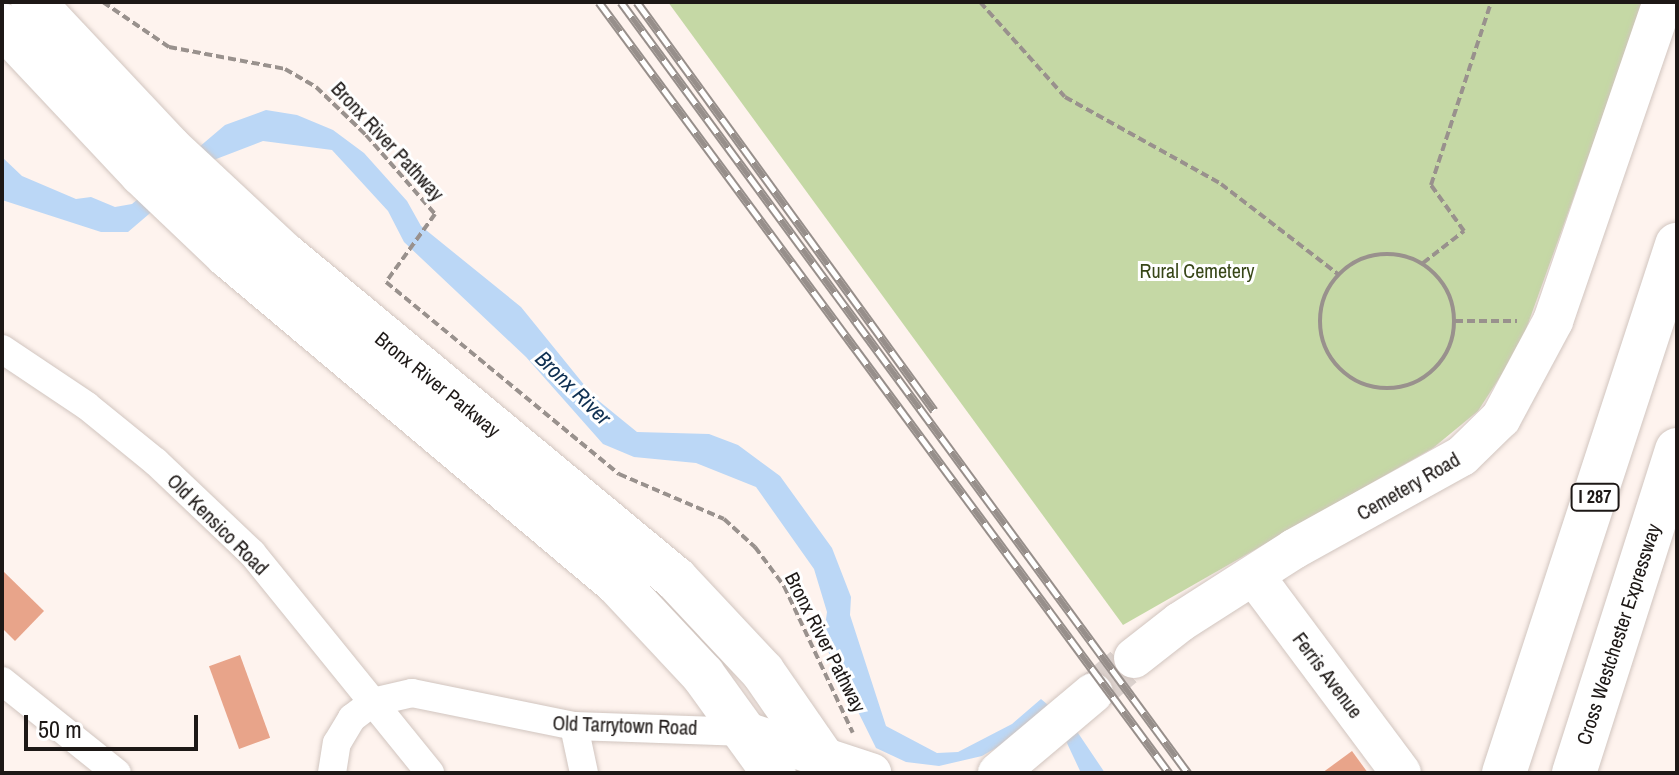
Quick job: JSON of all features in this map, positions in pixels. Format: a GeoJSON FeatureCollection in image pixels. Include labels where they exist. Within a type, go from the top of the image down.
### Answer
{"type":"FeatureCollection","features":[{"type":"Feature","properties":{"kind":"highway","name":"Bronx River Parkway"},"geometry":{"type":"LineString","coordinates":[[33,2],[156,160]]}},
{"type":"Feature","properties":{"kind":"highway","name":"Bronx River Parkway"},"geometry":{"type":"LineString","coordinates":[[2,25],[156,160],[198,201],[323,339],[596,564],[676,643],[774,773]]}},
{"type":"Feature","properties":{"kind":"highway","name":"Bronx River Parkway"},"geometry":{"type":"LineString","coordinates":[[198,201],[359,320],[676,579],[836,754]]}},
{"type":"Feature","properties":{"kind":"highway","name":"I 287"},"geometry":{"type":"LineString","coordinates":[[1504,773],[1677,245]]}},
{"type":"Feature","properties":{"kind":"highway","name":"Cross Westchester Expressway"},"geometry":{"type":"LineString","coordinates":[[1577,764],[1677,450]]}},
{"type":"Feature","properties":{"kind":"highway"},"geometry":{"type":"LineString","coordinates":[[1577,764],[1677,545]]}},
{"type":"Feature","properties":{"kind":"street","name":"Cemetery Road"},"geometry":{"type":"LineString","coordinates":[[1134,658],[1180,622],[1462,456],[1516,396],[1553,321],[1663,2]]}},
{"type":"Feature","properties":{"kind":"street","name":"Old Kensico Road"},"geometry":{"type":"LineString","coordinates":[[2,349],[87,406],[207,509],[252,553],[430,773]]}},
{"type":"Feature","properties":{"kind":"street","name":"Ferris Avenue"},"geometry":{"type":"LineString","coordinates":[[1255,577],[1401,773]]}},
{"type":"Feature","properties":{"kind":"street"},"geometry":{"type":"LineString","coordinates":[[2,681],[111,770]]}},
{"type":"Feature","properties":{"kind":"street","name":"Old Tarrytown Road"},"geometry":{"type":"LineString","coordinates":[[373,702],[412,693],[574,726],[746,732],[836,754]]}},
{"type":"Feature","properties":{"kind":"street"},"geometry":{"type":"LineString","coordinates":[[998,773],[1037,744],[1084,701]]}},
{"type":"Feature","properties":{"kind":"street"},"geometry":{"type":"LineString","coordinates":[[332,773],[346,726],[373,702]]}},
{"type":"Feature","properties":{"kind":"street"},"geometry":{"type":"LineString","coordinates":[[574,726],[584,773]]}},
{"type":"Feature","properties":{"kind":"street"},"geometry":{"type":"LineString","coordinates":[[836,754],[871,773]]}},
{"type":"Feature","properties":{"kind":"path","name":"Bronx River Pathway"},"geometry":{"type":"LineString","coordinates":[[103,2],[169,47],[225,61],[267,62],[316,87],[435,214],[386,282],[560,429],[619,474],[724,519],[755,547],[784,586],[836,754]]}},
{"type":"Feature","properties":{"kind":"path"},"geometry":{"type":"LineString","coordinates":[[980,2],[1065,97],[1221,184],[1338,274]]}},
{"type":"Feature","properties":{"kind":"path"},"geometry":{"type":"LineString","coordinates":[[1423,263],[1464,231],[1431,185],[1491,2]]}},
{"type":"Feature","properties":{"kind":"path"},"geometry":{"type":"LineString","coordinates":[[1379,253],[1402,254],[1423,263],[1451,298],[1455,321],[1451,343],[1423,379],[1390,388],[1359,382],[1335,362],[1321,334],[1320,312],[1338,274],[1379,253]]}},
{"type":"Feature","properties":{"kind":"path"},"geometry":{"type":"LineString","coordinates":[[1455,321],[1553,321]]}},
{"type":"Feature","properties":{"kind":"green space","name":"Rural Cemetery"},"geometry":{"type":"Polygon","coordinates":[[[668,2],[1644,2],[1520,346],[1478,411],[1433,448],[1123,625],[668,2]]]}},
{"type":"Feature","properties":{"kind":"water","name":"Bronx River"},"geometry":{"type":"Polygon","coordinates":[[[266,110],[297,115],[333,130],[364,153],[407,201],[421,226],[521,307],[594,397],[637,432],[709,434],[738,445],[780,476],[832,548],[851,597],[850,615],[886,726],[937,753],[958,752],[1012,724],[1041,699],[1074,727],[1105,773],[1081,773],[1066,741],[1039,723],[982,756],[939,766],[906,762],[876,748],[823,641],[827,612],[814,569],[756,487],[696,463],[634,457],[603,444],[526,357],[404,242],[388,211],[332,150],[263,141],[211,161],[128,232],[101,232],[2,200],[2,157],[22,176],[76,199],[91,197],[115,207],[132,204],[225,125],[266,110]]]}},
{"type":"Feature","properties":{"kind":"building"},"geometry":{"type":"Polygon","coordinates":[[[2,570],[44,611],[15,641],[2,628],[2,570]]]}},
{"type":"Feature","properties":{"kind":"building"},"geometry":{"type":"Polygon","coordinates":[[[240,655],[270,738],[239,749],[209,666],[240,655]]]}},
{"type":"Feature","properties":{"kind":"building"},"geometry":{"type":"Polygon","coordinates":[[[1352,751],[1368,773],[1322,773],[1352,751]]]}},
{"type":"Feature","properties":{"kind":"tunnel"},"geometry":{"type":"LineString","coordinates":[[1093,693],[1134,658]]}},
{"type":"Feature","properties":{"kind":"railway"},"geometry":{"type":"LineString","coordinates":[[599,2],[1169,773]]}},
{"type":"Feature","properties":{"kind":"railway"},"geometry":{"type":"LineString","coordinates":[[621,2],[1188,773]]}},
{"type":"Feature","properties":{"kind":"railway"},"geometry":{"type":"LineString","coordinates":[[637,2],[934,410]]}}]}
